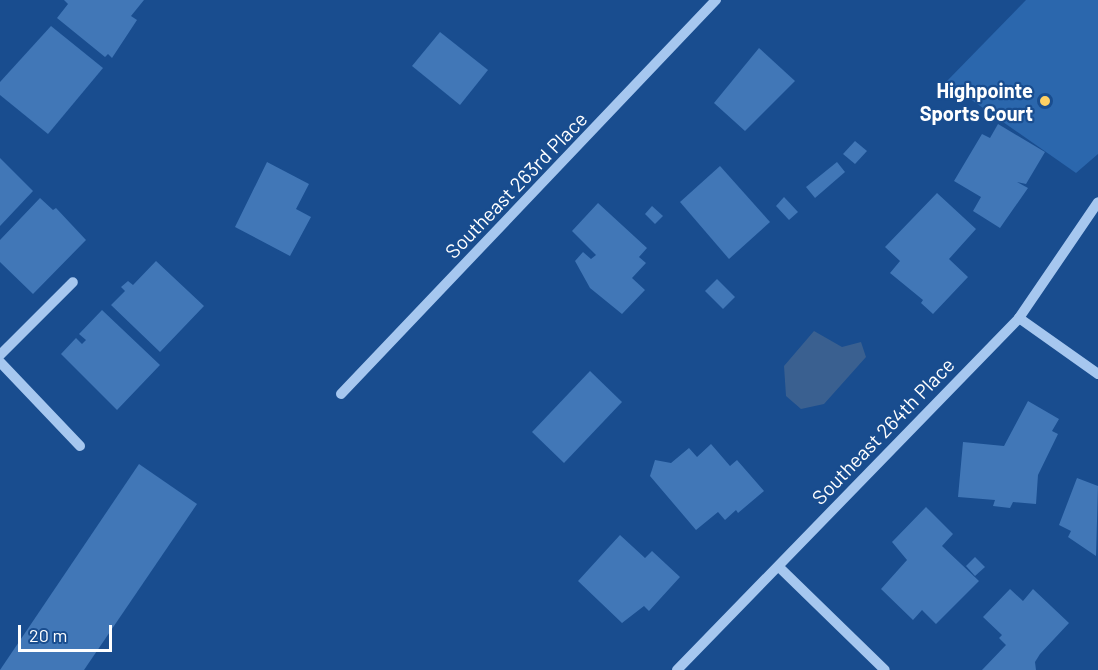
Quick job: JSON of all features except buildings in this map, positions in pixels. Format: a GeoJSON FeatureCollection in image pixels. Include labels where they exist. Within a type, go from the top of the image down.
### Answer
{"type":"FeatureCollection","features":[{"type":"Feature","properties":{"kind":"street","name":"Southeast 263rd Place"},"geometry":{"type":"LineString","coordinates":[[341,394],[717,0]]}},
{"type":"Feature","properties":{"kind":"street","name":"Southeast 264th Place"},"geometry":{"type":"LineString","coordinates":[[677,670],[780,568],[1019,318],[1098,202]]}},
{"type":"Feature","properties":{"kind":"street"},"geometry":{"type":"LineString","coordinates":[[0,354],[73,282]]}},
{"type":"Feature","properties":{"kind":"street"},"geometry":{"type":"LineString","coordinates":[[1019,318],[1098,374]]}},
{"type":"Feature","properties":{"kind":"street"},"geometry":{"type":"LineString","coordinates":[[0,362],[80,446]]}},
{"type":"Feature","properties":{"kind":"street"},"geometry":{"type":"LineString","coordinates":[[780,568],[885,670]]}},
{"type":"Feature","properties":{"kind":"shaded area"},"geometry":{"type":"Polygon","coordinates":[[[1026,0],[1098,0],[1098,154],[1076,173],[946,82],[1026,0]]]}},
{"type":"Feature","properties":{"kind":"shaded area"},"geometry":{"type":"Polygon","coordinates":[[[814,331],[842,347],[861,342],[866,357],[824,404],[801,409],[786,396],[784,366],[814,331]]]}},
{"type":"Feature","properties":{"kind":"place","name":"Highpointe Sports Court"},"geometry":{"type":"Point","coordinates":[1045,101]}}]}
